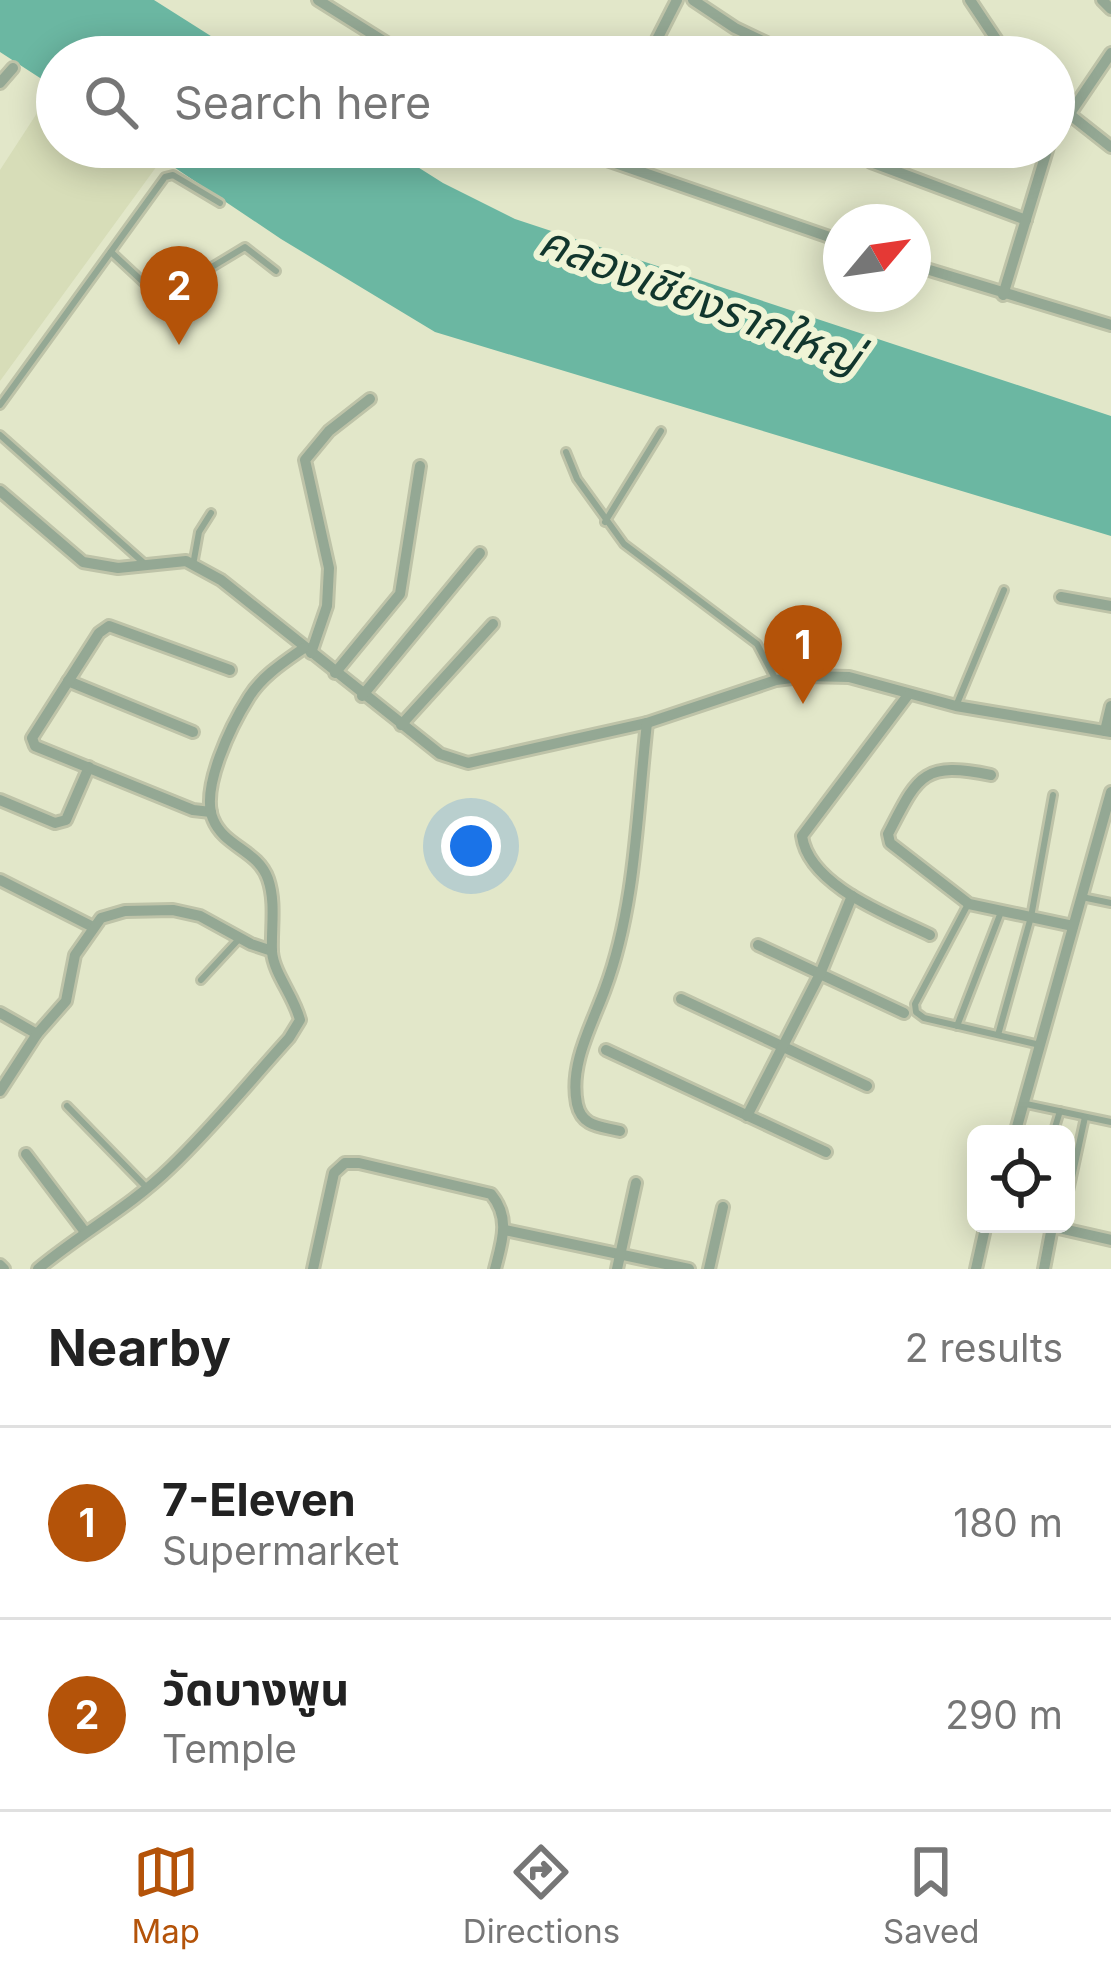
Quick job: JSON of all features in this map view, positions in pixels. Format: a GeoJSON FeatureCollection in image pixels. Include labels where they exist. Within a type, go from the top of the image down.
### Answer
{"type":"FeatureCollection","features":[{"type":"Feature","properties":{"kind":"street"},"geometry":{"type":"LineString","coordinates":[[659,36],[677,0]]}},
{"type":"Feature","properties":{"kind":"street"},"geometry":{"type":"LineString","coordinates":[[693,0],[752,36]]}},
{"type":"Feature","properties":{"kind":"street"},"geometry":{"type":"LineString","coordinates":[[970,0],[994,36]]}},
{"type":"Feature","properties":{"kind":"street"},"geometry":{"type":"LineString","coordinates":[[1102,0],[1111,9]]}},
{"type":"Feature","properties":{"kind":"street"},"geometry":{"type":"LineString","coordinates":[[322,1],[376,36]]}},
{"type":"Feature","properties":{"kind":"street"},"geometry":{"type":"LineString","coordinates":[[1075,105],[1111,53]]}},
{"type":"Feature","properties":{"kind":"street"},"geometry":{"type":"LineString","coordinates":[[0,83],[13,68]]}},
{"type":"Feature","properties":{"kind":"street"},"geometry":{"type":"LineString","coordinates":[[1075,120],[1111,147]]}},
{"type":"Feature","properties":{"kind":"street"},"geometry":{"type":"LineString","coordinates":[[620,168],[823,235]]}},
{"type":"Feature","properties":{"kind":"street"},"geometry":{"type":"LineString","coordinates":[[887,168],[1026,220]]}},
{"type":"Feature","properties":{"kind":"street"},"geometry":{"type":"LineString","coordinates":[[1003,295],[1042,168]]}},
{"type":"Feature","properties":{"kind":"street"},"geometry":{"type":"LineString","coordinates":[[931,271],[1111,325]]}},
{"type":"Feature","properties":{"kind":"street"},"geometry":{"type":"LineString","coordinates":[[38,1269],[147,1188],[235,1098],[300,1020],[272,951],[273,912],[264,870],[259,859],[230,841],[211,812],[215,768],[249,696],[272,671],[308,651],[327,606],[328,568],[305,460],[329,431],[370,399]]}},
{"type":"Feature","properties":{"kind":"street"},"geometry":{"type":"LineString","coordinates":[[335,673],[400,594],[420,466]]}},
{"type":"Feature","properties":{"kind":"street"},"geometry":{"type":"LineString","coordinates":[[0,491],[83,562],[118,568],[186,561],[221,580],[440,754],[468,763],[647,723],[776,680],[849,677],[956,706],[1108,731],[1111,706]]}},
{"type":"Feature","properties":{"kind":"street"},"geometry":{"type":"LineString","coordinates":[[362,696],[480,554]]}},
{"type":"Feature","properties":{"kind":"street"},"geometry":{"type":"LineString","coordinates":[[1061,597],[1111,606]]}},
{"type":"Feature","properties":{"kind":"street"},"geometry":{"type":"LineString","coordinates":[[401,724],[493,624]]}},
{"type":"Feature","properties":{"kind":"street"},"geometry":{"type":"LineString","coordinates":[[211,812],[193,810],[35,746],[32,738],[99,633],[109,626],[230,670]]}},
{"type":"Feature","properties":{"kind":"street"},"geometry":{"type":"LineString","coordinates":[[68,681],[193,732]]}},
{"type":"Feature","properties":{"kind":"street"},"geometry":{"type":"LineString","coordinates":[[908,695],[802,836],[816,868],[852,896],[930,935]]}},
{"type":"Feature","properties":{"kind":"street"},"geometry":{"type":"LineString","coordinates":[[620,1130],[589,1124],[582,1118],[575,1082],[579,1058],[610,975],[626,904],[647,723]]}},
{"type":"Feature","properties":{"kind":"street"},"geometry":{"type":"LineString","coordinates":[[0,800],[55,823],[66,820],[89,766]]}},
{"type":"Feature","properties":{"kind":"street"},"geometry":{"type":"LineString","coordinates":[[991,775],[952,767],[922,779],[913,786],[888,834],[897,850],[969,904],[1073,926]]}},
{"type":"Feature","properties":{"kind":"street"},"geometry":{"type":"LineString","coordinates":[[1018,1125],[1111,792]]}},
{"type":"Feature","properties":{"kind":"street"},"geometry":{"type":"LineString","coordinates":[[0,880],[93,927]]}},
{"type":"Feature","properties":{"kind":"street"},"geometry":{"type":"LineString","coordinates":[[747,1116],[820,974],[852,896]]}},
{"type":"Feature","properties":{"kind":"street"},"geometry":{"type":"LineString","coordinates":[[0,1091],[37,1034],[66,1001],[75,955],[101,918],[125,911],[173,910],[200,916],[272,951]]}},
{"type":"Feature","properties":{"kind":"street"},"geometry":{"type":"LineString","coordinates":[[758,945],[904,1012]]}},
{"type":"Feature","properties":{"kind":"street"},"geometry":{"type":"LineString","coordinates":[[681,999],[867,1085]]}},
{"type":"Feature","properties":{"kind":"street"},"geometry":{"type":"LineString","coordinates":[[0,1013],[37,1034]]}},
{"type":"Feature","properties":{"kind":"street"},"geometry":{"type":"LineString","coordinates":[[606,1050],[826,1152]]}},
{"type":"Feature","properties":{"kind":"street"},"geometry":{"type":"LineString","coordinates":[[26,1154],[85,1232]]}},
{"type":"Feature","properties":{"kind":"street"},"geometry":{"type":"LineString","coordinates":[[313,1269],[334,1173],[345,1163],[359,1162],[491,1195],[499,1204],[505,1230],[496,1269]]}},
{"type":"Feature","properties":{"kind":"street"},"geometry":{"type":"LineString","coordinates":[[617,1269],[636,1183]]}},
{"type":"Feature","properties":{"kind":"street"},"geometry":{"type":"LineString","coordinates":[[709,1269],[723,1207]]}},
{"type":"Feature","properties":{"kind":"street"},"geometry":{"type":"LineString","coordinates":[[505,1230],[689,1269]]}},
{"type":"Feature","properties":{"kind":"street"},"geometry":{"type":"LineString","coordinates":[[1075,1231],[1111,1240]]}},
{"type":"Feature","properties":{"kind":"street"},"geometry":{"type":"LineString","coordinates":[[976,1269],[984,1233]]}},
{"type":"Feature","properties":{"kind":"street"},"geometry":{"type":"LineString","coordinates":[[1044,1269],[1052,1233]]}},
{"type":"Feature","properties":{"kind":"lane"},"geometry":{"type":"LineString","coordinates":[[0,405],[169,175],[220,203]]}},
{"type":"Feature","properties":{"kind":"lane"},"geometry":{"type":"LineString","coordinates":[[111,252],[156,294],[166,294],[245,248],[276,271]]}},
{"type":"Feature","properties":{"kind":"lane"},"geometry":{"type":"LineString","coordinates":[[605,522],[661,431]]}},
{"type":"Feature","properties":{"kind":"lane"},"geometry":{"type":"LineString","coordinates":[[0,435],[147,565]]}},
{"type":"Feature","properties":{"kind":"lane"},"geometry":{"type":"LineString","coordinates":[[566,452],[605,522],[650,566],[757,644],[776,680]]}},
{"type":"Feature","properties":{"kind":"lane"},"geometry":{"type":"LineString","coordinates":[[193,565],[199,532],[212,513]]}},
{"type":"Feature","properties":{"kind":"lane"},"geometry":{"type":"LineString","coordinates":[[956,706],[1004,590]]}},
{"type":"Feature","properties":{"kind":"lane"},"geometry":{"type":"LineString","coordinates":[[998,1035],[1031,917],[1053,795]]}},
{"type":"Feature","properties":{"kind":"lane"},"geometry":{"type":"LineString","coordinates":[[1082,897],[1111,903]]}},
{"type":"Feature","properties":{"kind":"lane"},"geometry":{"type":"LineString","coordinates":[[969,904],[915,1004],[916,1012],[924,1018],[1040,1045]]}},
{"type":"Feature","properties":{"kind":"lane"},"geometry":{"type":"LineString","coordinates":[[957,1026],[1002,910]]}},
{"type":"Feature","properties":{"kind":"lane"},"geometry":{"type":"LineString","coordinates":[[201,980],[239,938]]}},
{"type":"Feature","properties":{"kind":"lane"},"geometry":{"type":"LineString","coordinates":[[1026,1104],[1111,1122]]}},
{"type":"Feature","properties":{"kind":"lane"},"geometry":{"type":"LineString","coordinates":[[67,1106],[147,1188]]}},
{"type":"Feature","properties":{"kind":"lane"},"geometry":{"type":"LineString","coordinates":[[1056,1125],[1060,1111]]}},
{"type":"Feature","properties":{"kind":"lane"},"geometry":{"type":"LineString","coordinates":[[1075,1163],[1085,1117]]}},
{"type":"Feature","properties":{"kind":"shaded area"},"geometry":{"type":"Polygon","coordinates":[[[36,115],[36,168],[155,168],[0,381],[0,170],[36,115]]]}},
{"type":"Feature","properties":{"kind":"water"},"geometry":{"type":"Polygon","coordinates":[[[0,0],[154,0],[211,36],[36,36],[36,75],[0,52],[0,0]]]}},
{"type":"Feature","properties":{"kind":"water","name":"คลองเชียงรากใหญ่"},"geometry":{"type":"Polygon","coordinates":[[[175,168],[419,168],[515,219],[1111,416],[1111,536],[435,332],[175,168]]]}},
{"type":"Feature","properties":{"kind":"place","name":"วัดบางพูน"},"geometry":{"type":"Point","coordinates":[179,345]}},
{"type":"Feature","properties":{"kind":"place","name":"7-Eleven"},"geometry":{"type":"Point","coordinates":[803,704]}}]}
